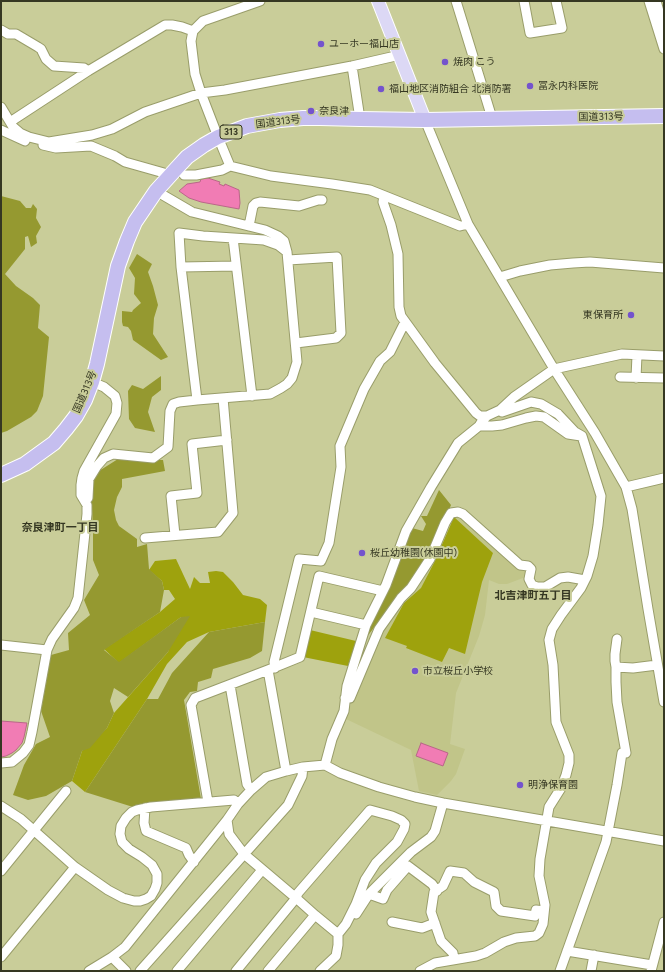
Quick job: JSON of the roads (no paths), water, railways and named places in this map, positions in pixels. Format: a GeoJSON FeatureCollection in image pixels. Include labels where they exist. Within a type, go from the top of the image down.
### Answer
{"type":"FeatureCollection","features":[{"type":"Feature","properties":{"kind":"highway","name":"国道313号"},"geometry":{"type":"LineString","coordinates":[[1,475],[25,464],[54,443],[76,416],[85,400],[92,382],[118,266],[135,222],[156,191],[188,157],[218,137],[247,126],[280,120],[320,118],[425,120],[664,116]]}},
{"type":"Feature","properties":{"kind":"main road"},"geometry":{"type":"LineString","coordinates":[[378,1],[425,120]]}},
{"type":"Feature","properties":{"kind":"street"},"geometry":{"type":"LineString","coordinates":[[230,166],[195,74],[191,41],[193,31],[203,22],[260,1]]}},
{"type":"Feature","properties":{"kind":"street"},"geometry":{"type":"LineString","coordinates":[[456,1],[492,118]]}},
{"type":"Feature","properties":{"kind":"street"},"geometry":{"type":"LineString","coordinates":[[524,1],[530,33],[562,28],[556,1]]}},
{"type":"Feature","properties":{"kind":"street"},"geometry":{"type":"LineString","coordinates":[[649,1],[664,49]]}},
{"type":"Feature","properties":{"kind":"street"},"geometry":{"type":"LineString","coordinates":[[656,1],[664,29]]}},
{"type":"Feature","properties":{"kind":"street"},"geometry":{"type":"LineString","coordinates":[[10,122],[165,25],[182,27],[193,31]]}},
{"type":"Feature","properties":{"kind":"street"},"geometry":{"type":"LineString","coordinates":[[1,30],[8,34],[16,34],[41,49],[46,59],[54,66],[84,68],[88,72]]}},
{"type":"Feature","properties":{"kind":"street"},"geometry":{"type":"LineString","coordinates":[[1,107],[13,127],[20,133],[28,137],[49,142],[92,135],[112,129],[145,112],[201,93],[225,90],[352,66],[400,55]]}},
{"type":"Feature","properties":{"kind":"street"},"geometry":{"type":"LineString","coordinates":[[352,66],[360,119]]}},
{"type":"Feature","properties":{"kind":"street"},"geometry":{"type":"LineString","coordinates":[[425,120],[468,224],[554,369],[595,433],[626,487],[632,509],[664,702]]}},
{"type":"Feature","properties":{"kind":"street"},"geometry":{"type":"LineString","coordinates":[[1,130],[29,143],[56,148],[91,146],[125,162],[164,173]]}},
{"type":"Feature","properties":{"kind":"street"},"geometry":{"type":"LineString","coordinates":[[184,175],[196,175],[222,170],[230,166],[270,176],[370,190],[460,226],[468,224]]}},
{"type":"Feature","properties":{"kind":"street"},"geometry":{"type":"LineString","coordinates":[[85,501],[88,498],[89,479],[104,458],[113,454],[153,458],[168,447],[170,411],[173,404],[197,400],[270,394],[287,384],[292,378],[297,362],[287,256],[284,241],[278,236],[265,230],[192,212],[156,191]]}},
{"type":"Feature","properties":{"kind":"street"},"geometry":{"type":"LineString","coordinates":[[384,196],[383,202],[398,254],[399,307],[401,316],[435,363],[476,413],[480,416],[487,416]]}},
{"type":"Feature","properties":{"kind":"street"},"geometry":{"type":"LineString","coordinates":[[249,226],[253,206],[256,203],[260,202],[299,206],[322,200]]}},
{"type":"Feature","properties":{"kind":"street"},"geometry":{"type":"LineString","coordinates":[[197,400],[181,267],[179,233],[264,240],[278,245],[287,256],[337,257],[341,333],[336,338],[296,343]]}},
{"type":"Feature","properties":{"kind":"street"},"geometry":{"type":"LineString","coordinates":[[233,238],[252,396]]}},
{"type":"Feature","properties":{"kind":"street"},"geometry":{"type":"LineString","coordinates":[[500,277],[550,265],[578,262],[664,268]]}},
{"type":"Feature","properties":{"kind":"street"},"geometry":{"type":"LineString","coordinates":[[181,267],[236,266]]}},
{"type":"Feature","properties":{"kind":"street"},"geometry":{"type":"LineString","coordinates":[[208,802],[191,705],[195,698],[300,657],[319,576],[318,569],[329,543],[341,467],[340,446],[364,389],[380,360],[390,352],[405,322]]}},
{"type":"Feature","properties":{"kind":"street"},"geometry":{"type":"LineString","coordinates":[[325,765],[332,739],[344,711],[347,686],[366,625],[386,585],[406,531],[458,444],[479,426],[487,416],[500,410],[514,397],[554,369],[622,354],[664,356]]}},
{"type":"Feature","properties":{"kind":"street"},"geometry":{"type":"LineString","coordinates":[[636,378],[637,355]]}},
{"type":"Feature","properties":{"kind":"street"},"geometry":{"type":"LineString","coordinates":[[620,377],[664,378]]}},
{"type":"Feature","properties":{"kind":"street"},"geometry":{"type":"LineString","coordinates":[[1,763],[12,762],[23,753],[29,745],[47,650],[52,639],[74,608],[78,598],[87,514],[87,505],[81,495],[81,485],[84,471],[116,414],[118,403],[115,396],[104,387],[92,382]]}},
{"type":"Feature","properties":{"kind":"street"},"geometry":{"type":"LineString","coordinates":[[145,538],[218,532],[233,513],[223,398]]}},
{"type":"Feature","properties":{"kind":"street"},"geometry":{"type":"LineString","coordinates":[[420,971],[435,963],[476,956],[485,953],[504,942],[516,938],[535,936],[539,933],[543,924],[545,905],[539,876],[540,859],[549,807],[566,775],[569,755],[556,722],[553,664],[549,640],[552,629],[561,614],[581,588],[585,580],[593,556],[598,525],[600,496],[582,436],[558,414],[541,404],[531,402],[502,412],[500,410]]}},
{"type":"Feature","properties":{"kind":"street"},"geometry":{"type":"LineString","coordinates":[[479,426],[502,426],[536,416],[544,417],[568,434],[587,437],[595,433]]}},
{"type":"Feature","properties":{"kind":"street"},"geometry":{"type":"LineString","coordinates":[[175,535],[171,496],[197,493],[192,444],[227,440]]}},
{"type":"Feature","properties":{"kind":"street"},"geometry":{"type":"LineString","coordinates":[[626,487],[664,478]]}},
{"type":"Feature","properties":{"kind":"street"},"geometry":{"type":"LineString","coordinates":[[345,698],[350,698],[379,629],[401,598],[411,588],[430,559],[451,513],[458,512],[463,514],[520,565],[528,566],[531,571],[529,579],[532,585],[537,587],[545,587],[560,578],[568,577],[585,580]]}},
{"type":"Feature","properties":{"kind":"street"},"geometry":{"type":"LineString","coordinates":[[286,771],[272,669],[299,559],[321,561]]}},
{"type":"Feature","properties":{"kind":"street"},"geometry":{"type":"LineString","coordinates":[[319,576],[383,591]]}},
{"type":"Feature","properties":{"kind":"street"},"geometry":{"type":"LineString","coordinates":[[311,612],[366,625]]}},
{"type":"Feature","properties":{"kind":"street"},"geometry":{"type":"LineString","coordinates":[[560,971],[606,842],[618,785],[622,753],[626,753],[617,702],[615,654],[617,639]]}},
{"type":"Feature","properties":{"kind":"street"},"geometry":{"type":"LineString","coordinates":[[1,645],[47,650]]}},
{"type":"Feature","properties":{"kind":"street"},"geometry":{"type":"LineString","coordinates":[[616,667],[633,668],[658,665]]}},
{"type":"Feature","properties":{"kind":"street"},"geometry":{"type":"LineString","coordinates":[[230,685],[247,784],[251,790]]}},
{"type":"Feature","properties":{"kind":"street"},"geometry":{"type":"LineString","coordinates":[[89,971],[125,947],[194,862],[238,804],[251,790],[266,777],[303,767],[325,765],[340,773],[380,787],[443,803],[664,841]]}},
{"type":"Feature","properties":{"kind":"street"},"geometry":{"type":"LineString","coordinates":[[140,971],[288,805],[302,776],[303,767]]}},
{"type":"Feature","properties":{"kind":"street"},"geometry":{"type":"LineString","coordinates":[[1,871],[66,791]]}},
{"type":"Feature","properties":{"kind":"street"},"geometry":{"type":"LineString","coordinates":[[1,806],[21,819],[75,867],[108,890],[134,902],[146,900],[151,896],[157,883],[157,874],[152,865],[129,849],[122,842],[120,834],[121,826],[132,812],[151,807],[234,800],[238,804]]}},
{"type":"Feature","properties":{"kind":"street"},"geometry":{"type":"LineString","coordinates":[[350,916],[353,918],[369,894],[411,852],[431,837],[435,831],[443,803]]}},
{"type":"Feature","properties":{"kind":"street"},"geometry":{"type":"LineString","coordinates":[[145,808],[144,823],[146,831],[186,848],[194,862]]}},
{"type":"Feature","properties":{"kind":"street"},"geometry":{"type":"LineString","coordinates":[[236,971],[296,898],[298,893],[370,810],[401,820],[404,824],[404,829],[397,842],[376,863],[366,880],[346,924],[338,934],[336,956],[320,971]]}},
{"type":"Feature","properties":{"kind":"street"},"geometry":{"type":"LineString","coordinates":[[1,816],[10,817],[13,814]]}},
{"type":"Feature","properties":{"kind":"street"},"geometry":{"type":"LineString","coordinates":[[227,820],[229,834],[244,854],[338,934]]}},
{"type":"Feature","properties":{"kind":"street"},"geometry":{"type":"LineString","coordinates":[[369,894],[383,899],[387,890],[408,866],[432,884],[437,890]]}},
{"type":"Feature","properties":{"kind":"street"},"geometry":{"type":"LineString","coordinates":[[1,957],[75,867]]}},
{"type":"Feature","properties":{"kind":"street"},"geometry":{"type":"LineString","coordinates":[[177,971],[262,870]]}},
{"type":"Feature","properties":{"kind":"street"},"geometry":{"type":"LineString","coordinates":[[454,959],[453,953],[441,941],[431,912],[434,892],[443,886],[450,871],[464,873],[474,882],[494,892],[496,906],[502,910],[535,916],[536,910],[544,911]]}},
{"type":"Feature","properties":{"kind":"street"},"geometry":{"type":"LineString","coordinates":[[268,971],[316,915]]}},
{"type":"Feature","properties":{"kind":"street"},"geometry":{"type":"LineString","coordinates":[[392,922],[422,928],[435,923]]}},
{"type":"Feature","properties":{"kind":"street"},"geometry":{"type":"LineString","coordinates":[[567,951],[594,955],[652,968],[664,922]]}},
{"type":"Feature","properties":{"kind":"street"},"geometry":{"type":"LineString","coordinates":[[591,971],[594,955]]}},
{"type":"Feature","properties":{"kind":"street"},"geometry":{"type":"LineString","coordinates":[[112,957],[126,971]]}},
{"type":"Feature","properties":{"kind":"place","name":"ユーホー福山店"},"geometry":{"type":"Point","coordinates":[321,44]}},
{"type":"Feature","properties":{"kind":"place","name":"焼肉 こう"},"geometry":{"type":"Point","coordinates":[445,62]}},
{"type":"Feature","properties":{"kind":"place","name":"冨永内科医院"},"geometry":{"type":"Point","coordinates":[530,86]}},
{"type":"Feature","properties":{"kind":"place","name":"福山地区消防組合 北消防署"},"geometry":{"type":"Point","coordinates":[381,89]}},
{"type":"Feature","properties":{"kind":"place","name":"奈良津"},"geometry":{"type":"Point","coordinates":[311,111]}},
{"type":"Feature","properties":{"kind":"place","name":"東保育所"},"geometry":{"type":"Point","coordinates":[631,315]}},
{"type":"Feature","properties":{"kind":"place","name":"桜丘幼稚園(休園中)"},"geometry":{"type":"Point","coordinates":[362,553]}},
{"type":"Feature","properties":{"kind":"place","name":"市立桜丘小学校"},"geometry":{"type":"Point","coordinates":[415,671]}},
{"type":"Feature","properties":{"kind":"place","name":"明浄保育園"},"geometry":{"type":"Point","coordinates":[520,785]}},
{"type":"Feature","properties":{"kind":"district","name":"奈良津町一丁目"},"geometry":{"type":"Point","coordinates":[60,528]}},
{"type":"Feature","properties":{"kind":"district","name":"北吉津町五丁目"},"geometry":{"type":"Point","coordinates":[533,596]}}]}
